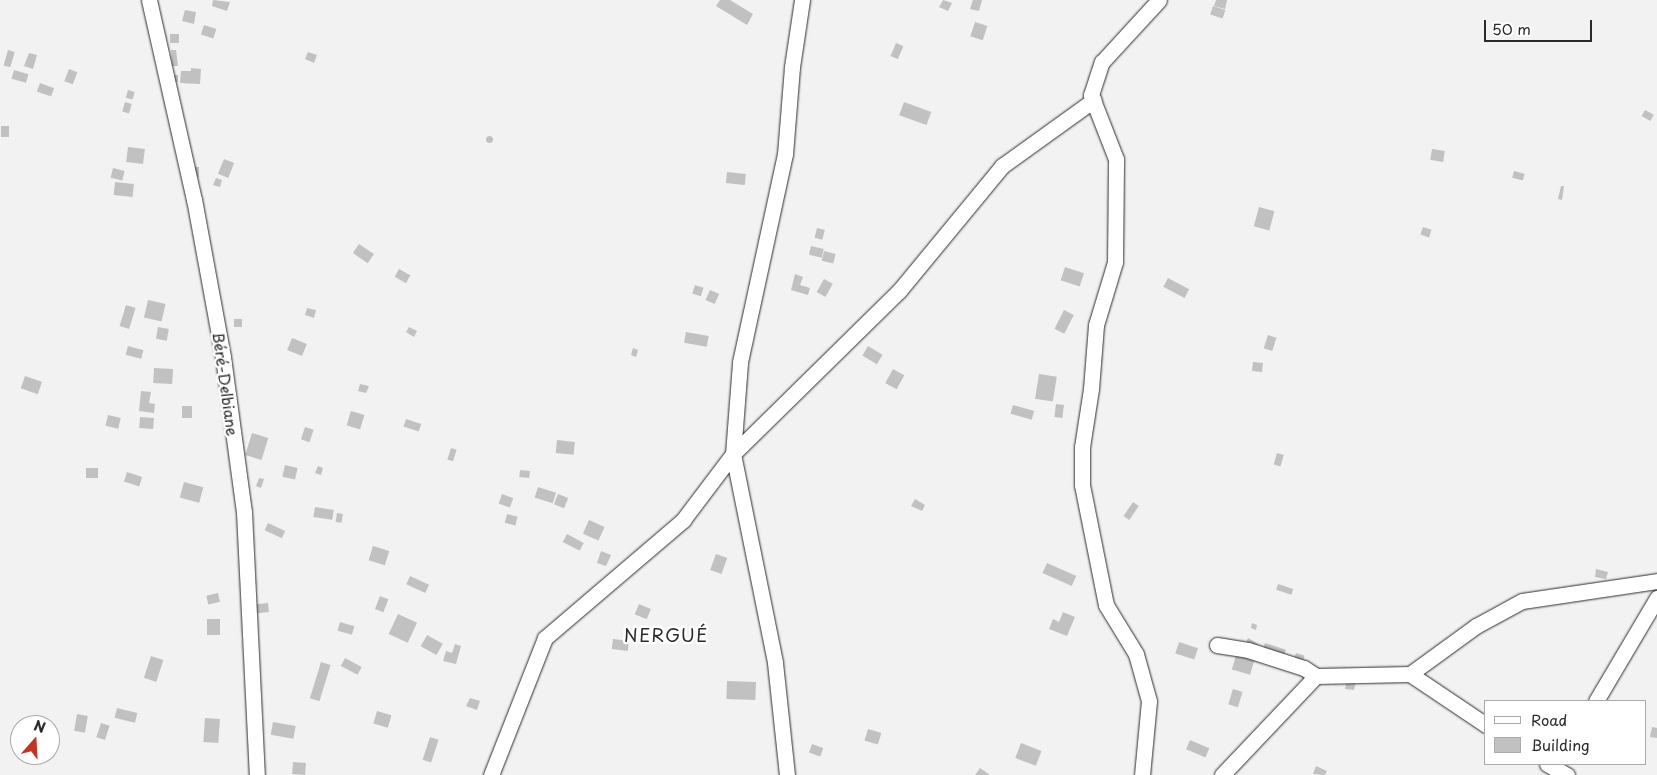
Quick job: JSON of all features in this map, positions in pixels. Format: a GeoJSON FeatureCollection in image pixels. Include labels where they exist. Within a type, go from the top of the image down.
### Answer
{"type":"FeatureCollection","features":[{"type":"Feature","properties":{"kind":"street","name":"Béré-Delbiane"},"geometry":{"type":"LineString","coordinates":[[149,0],[194,199],[224,366],[244,512],[257,775]]}},
{"type":"Feature","properties":{"kind":"street"},"geometry":{"type":"LineString","coordinates":[[786,775],[775,662],[732,454],[740,362],[785,154],[792,67],[802,0]]}},
{"type":"Feature","properties":{"kind":"street"},"geometry":{"type":"LineString","coordinates":[[1142,775],[1148,701],[1136,654],[1106,605],[1082,486],[1082,447],[1091,389],[1096,325],[1115,262],[1116,159],[1091,95],[1102,62],[1159,0]]}},
{"type":"Feature","properties":{"kind":"street"},"geometry":{"type":"LineString","coordinates":[[491,775],[544,638],[683,520],[732,454],[899,291],[1002,166],[1094,100]]}},
{"type":"Feature","properties":{"kind":"street"},"geometry":{"type":"LineString","coordinates":[[1217,645],[1257,653],[1304,668],[1316,676],[1410,674],[1476,626],[1522,601],[1657,581]]}},
{"type":"Feature","properties":{"kind":"street"},"geometry":{"type":"LineString","coordinates":[[1597,700],[1657,598]]}},
{"type":"Feature","properties":{"kind":"street"},"geometry":{"type":"LineString","coordinates":[[1410,674],[1484,724]]}},
{"type":"Feature","properties":{"kind":"street"},"geometry":{"type":"LineString","coordinates":[[1222,775],[1316,676]]}},
{"type":"Feature","properties":{"kind":"building"},"geometry":{"type":"Polygon","coordinates":[[[213,0],[230,2],[227,11],[212,6],[213,0]]]}},
{"type":"Feature","properties":{"kind":"building"},"geometry":{"type":"Polygon","coordinates":[[[720,0],[730,0],[753,14],[747,25],[716,6],[720,0]]]}},
{"type":"Feature","properties":{"kind":"building"},"geometry":{"type":"Polygon","coordinates":[[[943,0],[952,3],[948,11],[939,7],[943,0]]]}},
{"type":"Feature","properties":{"kind":"building"},"geometry":{"type":"Polygon","coordinates":[[[973,0],[982,0],[979,11],[970,9],[973,0]]]}},
{"type":"Feature","properties":{"kind":"building"},"geometry":{"type":"Polygon","coordinates":[[[1216,0],[1227,0],[1225,9],[1214,6],[1216,0]]]}},
{"type":"Feature","properties":{"kind":"building"},"geometry":{"type":"Polygon","coordinates":[[[1213,6],[1225,10],[1223,19],[1210,15],[1213,6]]]}},
{"type":"Feature","properties":{"kind":"building"},"geometry":{"type":"Polygon","coordinates":[[[185,10],[196,12],[194,24],[182,21],[185,10]]]}},
{"type":"Feature","properties":{"kind":"building"},"geometry":{"type":"Polygon","coordinates":[[[975,22],[987,26],[983,40],[970,36],[975,22]]]}},
{"type":"Feature","properties":{"kind":"building"},"geometry":{"type":"Polygon","coordinates":[[[204,25],[216,29],[213,39],[201,35],[204,25]]]}},
{"type":"Feature","properties":{"kind":"building"},"geometry":{"type":"Polygon","coordinates":[[[170,34],[179,34],[179,43],[170,43],[170,34]]]}},
{"type":"Feature","properties":{"kind":"building"},"geometry":{"type":"Polygon","coordinates":[[[896,43],[903,46],[898,59],[891,56],[896,43]]]}},
{"type":"Feature","properties":{"kind":"building"},"geometry":{"type":"Polygon","coordinates":[[[8,50],[15,52],[10,67],[4,65],[8,50]]]}},
{"type":"Feature","properties":{"kind":"building"},"geometry":{"type":"Polygon","coordinates":[[[171,50],[176,50],[178,66],[172,66],[171,50]]]}},
{"type":"Feature","properties":{"kind":"building"},"geometry":{"type":"Polygon","coordinates":[[[308,52],[317,55],[314,63],[305,59],[308,52]]]}},
{"type":"Feature","properties":{"kind":"building"},"geometry":{"type":"Polygon","coordinates":[[[29,53],[37,55],[33,69],[24,66],[29,53]]]}},
{"type":"Feature","properties":{"kind":"building"},"geometry":{"type":"Polygon","coordinates":[[[191,68],[201,69],[200,84],[180,83],[181,71],[191,71],[191,68]]]}},
{"type":"Feature","properties":{"kind":"building"},"geometry":{"type":"Polygon","coordinates":[[[69,69],[77,72],[73,84],[64,81],[69,69]]]}},
{"type":"Feature","properties":{"kind":"building"},"geometry":{"type":"Polygon","coordinates":[[[14,70],[28,74],[26,83],[12,79],[14,70]]]}},
{"type":"Feature","properties":{"kind":"building"},"geometry":{"type":"Polygon","coordinates":[[[171,75],[178,75],[178,82],[171,82],[171,75]]]}},
{"type":"Feature","properties":{"kind":"building"},"geometry":{"type":"Polygon","coordinates":[[[40,83],[54,88],[51,97],[37,91],[40,83]]]}},
{"type":"Feature","properties":{"kind":"building"},"geometry":{"type":"Polygon","coordinates":[[[128,90],[135,92],[133,100],[126,98],[128,90]]]}},
{"type":"Feature","properties":{"kind":"building"},"geometry":{"type":"Polygon","coordinates":[[[125,102],[132,104],[129,114],[122,112],[125,102]]]}},
{"type":"Feature","properties":{"kind":"building"},"geometry":{"type":"Polygon","coordinates":[[[904,102],[931,112],[926,125],[899,115],[904,102]]]}},
{"type":"Feature","properties":{"kind":"building"},"geometry":{"type":"Polygon","coordinates":[[[1645,110],[1654,115],[1650,121],[1642,116],[1645,110]]]}},
{"type":"Feature","properties":{"kind":"building"},"geometry":{"type":"Polygon","coordinates":[[[1,126],[9,126],[9,137],[1,137],[1,126]]]}},
{"type":"Feature","properties":{"kind":"building"},"geometry":{"type":"Polygon","coordinates":[[[489,135],[493,139],[489,143],[485,139],[489,135]]]}},
{"type":"Feature","properties":{"kind":"building"},"geometry":{"type":"Polygon","coordinates":[[[128,147],[145,149],[143,164],[126,162],[128,147]]]}},
{"type":"Feature","properties":{"kind":"building"},"geometry":{"type":"Polygon","coordinates":[[[1432,149],[1445,151],[1443,162],[1430,160],[1432,149]]]}},
{"type":"Feature","properties":{"kind":"building"},"geometry":{"type":"Polygon","coordinates":[[[224,159],[234,163],[228,178],[218,174],[224,159]]]}},
{"type":"Feature","properties":{"kind":"building"},"geometry":{"type":"Polygon","coordinates":[[[192,167],[199,167],[199,177],[192,177],[192,167]]]}},
{"type":"Feature","properties":{"kind":"building"},"geometry":{"type":"Polygon","coordinates":[[[113,168],[125,171],[122,181],[111,178],[113,168]]]}},
{"type":"Feature","properties":{"kind":"building"},"geometry":{"type":"Polygon","coordinates":[[[1514,171],[1525,174],[1523,181],[1512,178],[1514,171]]]}},
{"type":"Feature","properties":{"kind":"building"},"geometry":{"type":"Polygon","coordinates":[[[727,172],[746,174],[745,185],[726,183],[727,172]]]}},
{"type":"Feature","properties":{"kind":"building"},"geometry":{"type":"Polygon","coordinates":[[[216,178],[222,180],[220,187],[213,185],[216,178]]]}},
{"type":"Feature","properties":{"kind":"building"},"geometry":{"type":"Polygon","coordinates":[[[115,182],[134,184],[133,197],[114,195],[115,182]]]}},
{"type":"Feature","properties":{"kind":"building"},"geometry":{"type":"Polygon","coordinates":[[[1561,186],[1564,186],[1562,200],[1558,199],[1561,186]]]}},
{"type":"Feature","properties":{"kind":"building"},"geometry":{"type":"Polygon","coordinates":[[[1259,207],[1274,211],[1269,230],[1254,226],[1259,207]]]}},
{"type":"Feature","properties":{"kind":"building"},"geometry":{"type":"Polygon","coordinates":[[[1423,227],[1432,230],[1429,237],[1421,235],[1423,227]]]}},
{"type":"Feature","properties":{"kind":"building"},"geometry":{"type":"Polygon","coordinates":[[[817,228],[825,230],[822,240],[815,238],[817,228]]]}},
{"type":"Feature","properties":{"kind":"building"},"geometry":{"type":"Polygon","coordinates":[[[359,244],[374,254],[368,263],[353,253],[359,244]]]}},
{"type":"Feature","properties":{"kind":"building"},"geometry":{"type":"Polygon","coordinates":[[[811,246],[824,249],[822,258],[809,255],[811,246]]]}},
{"type":"Feature","properties":{"kind":"building"},"geometry":{"type":"Polygon","coordinates":[[[824,251],[836,254],[833,264],[822,261],[824,251]]]}},
{"type":"Feature","properties":{"kind":"building"},"geometry":{"type":"Polygon","coordinates":[[[1065,267],[1084,273],[1080,286],[1061,280],[1065,267]]]}},
{"type":"Feature","properties":{"kind":"building"},"geometry":{"type":"Polygon","coordinates":[[[399,269],[410,275],[406,283],[395,277],[399,269]]]}},
{"type":"Feature","properties":{"kind":"building"},"geometry":{"type":"Polygon","coordinates":[[[795,274],[803,277],[800,285],[810,288],[808,295],[791,290],[795,274]]]}},
{"type":"Feature","properties":{"kind":"building"},"geometry":{"type":"Polygon","coordinates":[[[1168,278],[1189,289],[1184,298],[1163,287],[1168,278]]]}},
{"type":"Feature","properties":{"kind":"building"},"geometry":{"type":"Polygon","coordinates":[[[824,279],[833,284],[825,297],[817,292],[824,279]]]}},
{"type":"Feature","properties":{"kind":"building"},"geometry":{"type":"Polygon","coordinates":[[[695,285],[704,288],[701,296],[692,294],[695,285]]]}},
{"type":"Feature","properties":{"kind":"building"},"geometry":{"type":"Polygon","coordinates":[[[710,290],[719,294],[715,304],[706,300],[710,290]]]}},
{"type":"Feature","properties":{"kind":"building"},"geometry":{"type":"Polygon","coordinates":[[[148,300],[166,304],[161,322],[144,318],[148,300]]]}},
{"type":"Feature","properties":{"kind":"building"},"geometry":{"type":"Polygon","coordinates":[[[126,305],[136,308],[129,329],[120,326],[126,305]]]}},
{"type":"Feature","properties":{"kind":"building"},"geometry":{"type":"Polygon","coordinates":[[[307,308],[316,310],[314,318],[305,315],[307,308]]]}},
{"type":"Feature","properties":{"kind":"building"},"geometry":{"type":"Polygon","coordinates":[[[1064,310],[1074,315],[1064,334],[1054,329],[1064,310]]]}},
{"type":"Feature","properties":{"kind":"building"},"geometry":{"type":"Polygon","coordinates":[[[234,319],[242,319],[242,327],[234,327],[234,319]]]}},
{"type":"Feature","properties":{"kind":"building"},"geometry":{"type":"Polygon","coordinates":[[[158,327],[169,329],[167,341],[156,339],[158,327]]]}},
{"type":"Feature","properties":{"kind":"building"},"geometry":{"type":"Polygon","coordinates":[[[409,327],[417,331],[414,337],[406,332],[409,327]]]}},
{"type":"Feature","properties":{"kind":"building"},"geometry":{"type":"Polygon","coordinates":[[[686,332],[709,336],[707,347],[684,343],[686,332]]]}},
{"type":"Feature","properties":{"kind":"building"},"geometry":{"type":"Polygon","coordinates":[[[1268,335],[1277,338],[1272,351],[1264,348],[1268,335]]]}},
{"type":"Feature","properties":{"kind":"building"},"geometry":{"type":"Polygon","coordinates":[[[292,338],[307,344],[302,356],[287,350],[292,338]]]}},
{"type":"Feature","properties":{"kind":"building"},"geometry":{"type":"Polygon","coordinates":[[[128,346],[143,350],[141,359],[126,355],[128,346]]]}},
{"type":"Feature","properties":{"kind":"building"},"geometry":{"type":"Polygon","coordinates":[[[868,346],[883,355],[877,364],[862,355],[868,346]]]}},
{"type":"Feature","properties":{"kind":"building"},"geometry":{"type":"Polygon","coordinates":[[[633,348],[638,350],[636,357],[631,355],[633,348]]]}},
{"type":"Feature","properties":{"kind":"building"},"geometry":{"type":"Polygon","coordinates":[[[1253,362],[1263,363],[1262,372],[1252,371],[1253,362]]]}},
{"type":"Feature","properties":{"kind":"building"},"geometry":{"type":"Polygon","coordinates":[[[154,368],[173,369],[172,384],[153,383],[154,368]]]}},
{"type":"Feature","properties":{"kind":"building"},"geometry":{"type":"Polygon","coordinates":[[[893,369],[904,375],[897,389],[885,383],[893,369]]]}},
{"type":"Feature","properties":{"kind":"building"},"geometry":{"type":"Polygon","coordinates":[[[1039,374],[1057,377],[1053,402],[1035,399],[1039,374]]]}},
{"type":"Feature","properties":{"kind":"building"},"geometry":{"type":"Polygon","coordinates":[[[25,376],[42,382],[38,394],[21,388],[25,376]]]}},
{"type":"Feature","properties":{"kind":"building"},"geometry":{"type":"Polygon","coordinates":[[[360,384],[369,386],[366,393],[358,391],[360,384]]]}},
{"type":"Feature","properties":{"kind":"building"},"geometry":{"type":"Polygon","coordinates":[[[141,391],[151,392],[149,403],[155,404],[154,413],[139,411],[141,391]]]}},
{"type":"Feature","properties":{"kind":"building"},"geometry":{"type":"Polygon","coordinates":[[[1056,404],[1064,405],[1062,418],[1054,417],[1056,404]]]}},
{"type":"Feature","properties":{"kind":"building"},"geometry":{"type":"Polygon","coordinates":[[[1013,405],[1034,411],[1032,420],[1011,414],[1013,405]]]}},
{"type":"Feature","properties":{"kind":"building"},"geometry":{"type":"Polygon","coordinates":[[[182,406],[192,406],[192,418],[182,418],[182,406]]]}},
{"type":"Feature","properties":{"kind":"building"},"geometry":{"type":"Polygon","coordinates":[[[351,411],[364,415],[360,429],[347,425],[351,411]]]}},
{"type":"Feature","properties":{"kind":"building"},"geometry":{"type":"Polygon","coordinates":[[[108,415],[121,418],[118,429],[106,426],[108,415]]]}},
{"type":"Feature","properties":{"kind":"building"},"geometry":{"type":"Polygon","coordinates":[[[140,417],[154,418],[153,429],[139,428],[140,417]]]}},
{"type":"Feature","properties":{"kind":"building"},"geometry":{"type":"Polygon","coordinates":[[[406,419],[421,424],[419,432],[404,427],[406,419]]]}},
{"type":"Feature","properties":{"kind":"building"},"geometry":{"type":"Polygon","coordinates":[[[305,427],[314,430],[310,442],[301,439],[305,427]]]}},
{"type":"Feature","properties":{"kind":"building"},"geometry":{"type":"Polygon","coordinates":[[[252,433],[268,438],[262,460],[245,455],[252,433]]]}},
{"type":"Feature","properties":{"kind":"building"},"geometry":{"type":"Polygon","coordinates":[[[557,440],[575,442],[574,455],[556,453],[557,440]]]}},
{"type":"Feature","properties":{"kind":"building"},"geometry":{"type":"Polygon","coordinates":[[[451,448],[457,450],[453,461],[447,459],[451,448]]]}},
{"type":"Feature","properties":{"kind":"building"},"geometry":{"type":"Polygon","coordinates":[[[1277,453],[1284,455],[1280,466],[1274,465],[1277,453]]]}},
{"type":"Feature","properties":{"kind":"building"},"geometry":{"type":"Polygon","coordinates":[[[285,465],[298,468],[295,480],[282,477],[285,465]]]}},
{"type":"Feature","properties":{"kind":"building"},"geometry":{"type":"Polygon","coordinates":[[[318,466],[323,468],[321,475],[315,473],[318,466]]]}},
{"type":"Feature","properties":{"kind":"building"},"geometry":{"type":"Polygon","coordinates":[[[86,468],[98,468],[98,478],[86,478],[86,468]]]}},
{"type":"Feature","properties":{"kind":"building"},"geometry":{"type":"Polygon","coordinates":[[[520,470],[530,471],[529,478],[519,477],[520,470]]]}},
{"type":"Feature","properties":{"kind":"building"},"geometry":{"type":"Polygon","coordinates":[[[127,472],[142,477],[139,486],[124,482],[127,472]]]}},
{"type":"Feature","properties":{"kind":"building"},"geometry":{"type":"Polygon","coordinates":[[[259,478],[264,479],[261,488],[256,486],[259,478]]]}},
{"type":"Feature","properties":{"kind":"building"},"geometry":{"type":"Polygon","coordinates":[[[184,482],[203,487],[199,503],[180,497],[184,482]]]}},
{"type":"Feature","properties":{"kind":"building"},"geometry":{"type":"Polygon","coordinates":[[[538,487],[556,493],[553,503],[535,497],[538,487]]]}},
{"type":"Feature","properties":{"kind":"building"},"geometry":{"type":"Polygon","coordinates":[[[502,494],[513,498],[510,508],[499,503],[502,494]]]}},
{"type":"Feature","properties":{"kind":"building"},"geometry":{"type":"Polygon","coordinates":[[[558,494],[568,498],[564,508],[554,504],[558,494]]]}},
{"type":"Feature","properties":{"kind":"building"},"geometry":{"type":"Polygon","coordinates":[[[915,499],[925,505],[922,511],[911,506],[915,499]]]}},
{"type":"Feature","properties":{"kind":"building"},"geometry":{"type":"Polygon","coordinates":[[[1133,502],[1139,506],[1129,520],[1123,516],[1133,502]]]}},
{"type":"Feature","properties":{"kind":"building"},"geometry":{"type":"Polygon","coordinates":[[[315,507],[334,510],[332,520],[313,517],[315,507]]]}},
{"type":"Feature","properties":{"kind":"building"},"geometry":{"type":"Polygon","coordinates":[[[337,513],[343,514],[342,523],[336,522],[337,513]]]}},
{"type":"Feature","properties":{"kind":"building"},"geometry":{"type":"Polygon","coordinates":[[[507,514],[518,517],[515,526],[505,523],[507,514]]]}},
{"type":"Feature","properties":{"kind":"building"},"geometry":{"type":"Polygon","coordinates":[[[589,520],[605,527],[598,541],[583,534],[589,520]]]}},
{"type":"Feature","properties":{"kind":"building"},"geometry":{"type":"Polygon","coordinates":[[[268,523],[285,531],[282,538],[265,530],[268,523]]]}},
{"type":"Feature","properties":{"kind":"building"},"geometry":{"type":"Polygon","coordinates":[[[567,534],[584,543],[580,551],[563,542],[567,534]]]}},
{"type":"Feature","properties":{"kind":"building"},"geometry":{"type":"Polygon","coordinates":[[[373,546],[389,551],[385,565],[369,560],[373,546]]]}},
{"type":"Feature","properties":{"kind":"building"},"geometry":{"type":"Polygon","coordinates":[[[601,551],[611,555],[606,566],[597,563],[601,551]]]}},
{"type":"Feature","properties":{"kind":"building"},"geometry":{"type":"Polygon","coordinates":[[[716,554],[727,558],[721,574],[710,570],[716,554]]]}},
{"type":"Feature","properties":{"kind":"building"},"geometry":{"type":"Polygon","coordinates":[[[1047,563],[1076,576],[1072,586],[1043,573],[1047,563]]]}},
{"type":"Feature","properties":{"kind":"building"},"geometry":{"type":"Polygon","coordinates":[[[1596,569],[1608,572],[1606,579],[1595,577],[1596,569]]]}},
{"type":"Feature","properties":{"kind":"building"},"geometry":{"type":"Polygon","coordinates":[[[410,576],[429,585],[425,593],[406,584],[410,576]]]}},
{"type":"Feature","properties":{"kind":"building"},"geometry":{"type":"Polygon","coordinates":[[[1278,584],[1293,589],[1291,595],[1276,590],[1278,584]]]}},
{"type":"Feature","properties":{"kind":"building"},"geometry":{"type":"Polygon","coordinates":[[[218,593],[220,602],[208,604],[206,596],[218,593]]]}},
{"type":"Feature","properties":{"kind":"building"},"geometry":{"type":"Polygon","coordinates":[[[380,596],[388,599],[383,612],[375,609],[380,596]]]}},
{"type":"Feature","properties":{"kind":"building"},"geometry":{"type":"Polygon","coordinates":[[[268,603],[269,612],[255,613],[254,604],[268,603]]]}},
{"type":"Feature","properties":{"kind":"building"},"geometry":{"type":"Polygon","coordinates":[[[639,604],[651,609],[647,619],[635,614],[639,604]]]}},
{"type":"Feature","properties":{"kind":"building"},"geometry":{"type":"Polygon","coordinates":[[[1063,612],[1075,617],[1067,636],[1049,629],[1053,619],[1059,622],[1063,612]]]}},
{"type":"Feature","properties":{"kind":"building"},"geometry":{"type":"Polygon","coordinates":[[[398,614],[417,623],[408,643],[389,634],[398,614]]]}},
{"type":"Feature","properties":{"kind":"building"},"geometry":{"type":"Polygon","coordinates":[[[207,619],[220,619],[220,635],[207,635],[207,619]]]}},
{"type":"Feature","properties":{"kind":"building"},"geometry":{"type":"Polygon","coordinates":[[[340,622],[354,626],[352,635],[338,631],[340,622]]]}},
{"type":"Feature","properties":{"kind":"building"},"geometry":{"type":"Polygon","coordinates":[[[1252,623],[1257,625],[1256,630],[1251,628],[1252,623]]]}},
{"type":"Feature","properties":{"kind":"building"},"geometry":{"type":"Polygon","coordinates":[[[427,635],[443,644],[436,655],[421,646],[427,635]]]}},
{"type":"Feature","properties":{"kind":"building"},"geometry":{"type":"Polygon","coordinates":[[[1248,638],[1258,644],[1256,648],[1246,643],[1248,638]]]}},
{"type":"Feature","properties":{"kind":"building"},"geometry":{"type":"Polygon","coordinates":[[[613,639],[629,641],[628,651],[612,649],[613,639]]]}},
{"type":"Feature","properties":{"kind":"building"},"geometry":{"type":"Polygon","coordinates":[[[1179,642],[1198,648],[1194,660],[1175,653],[1179,642]]]}},
{"type":"Feature","properties":{"kind":"building"},"geometry":{"type":"Polygon","coordinates":[[[1265,643],[1286,650],[1283,657],[1263,651],[1265,643]]]}},
{"type":"Feature","properties":{"kind":"building"},"geometry":{"type":"Polygon","coordinates":[[[455,644],[461,646],[456,664],[443,661],[446,651],[452,653],[455,644]]]}},
{"type":"Feature","properties":{"kind":"building"},"geometry":{"type":"Polygon","coordinates":[[[1296,653],[1305,656],[1303,661],[1294,659],[1296,653]]]}},
{"type":"Feature","properties":{"kind":"building"},"geometry":{"type":"Polygon","coordinates":[[[1236,655],[1254,660],[1250,675],[1232,669],[1236,655]]]}},
{"type":"Feature","properties":{"kind":"building"},"geometry":{"type":"Polygon","coordinates":[[[151,656],[163,660],[156,682],[144,678],[151,656]]]}},
{"type":"Feature","properties":{"kind":"building"},"geometry":{"type":"Polygon","coordinates":[[[345,658],[362,667],[358,675],[341,666],[345,658]]]}},
{"type":"Feature","properties":{"kind":"building"},"geometry":{"type":"Polygon","coordinates":[[[321,662],[331,665],[319,701],[310,698],[321,662]]]}},
{"type":"Feature","properties":{"kind":"building"},"geometry":{"type":"Polygon","coordinates":[[[1347,679],[1356,680],[1354,690],[1345,689],[1347,679]]]}},
{"type":"Feature","properties":{"kind":"building"},"geometry":{"type":"Polygon","coordinates":[[[727,681],[756,682],[755,700],[726,699],[727,681]]]}},
{"type":"Feature","properties":{"kind":"building"},"geometry":{"type":"Polygon","coordinates":[[[1233,689],[1243,692],[1238,707],[1228,704],[1233,689]]]}},
{"type":"Feature","properties":{"kind":"building"},"geometry":{"type":"Polygon","coordinates":[[[470,698],[480,701],[477,710],[466,706],[470,698]]]}},
{"type":"Feature","properties":{"kind":"building"},"geometry":{"type":"Polygon","coordinates":[[[117,708],[137,713],[135,723],[115,718],[117,708]]]}},
{"type":"Feature","properties":{"kind":"building"},"geometry":{"type":"Polygon","coordinates":[[[377,711],[391,715],[388,728],[373,723],[377,711]]]}},
{"type":"Feature","properties":{"kind":"building"},"geometry":{"type":"Polygon","coordinates":[[[77,714],[88,716],[85,733],[74,731],[77,714]]]}},
{"type":"Feature","properties":{"kind":"building"},"geometry":{"type":"Polygon","coordinates":[[[205,718],[220,719],[218,743],[203,742],[205,718]]]}},
{"type":"Feature","properties":{"kind":"building"},"geometry":{"type":"Polygon","coordinates":[[[273,722],[296,726],[293,739],[271,735],[273,722]]]}},
{"type":"Feature","properties":{"kind":"building"},"geometry":{"type":"Polygon","coordinates":[[[101,723],[110,726],[105,740],[96,737],[101,723]]]}},
{"type":"Feature","properties":{"kind":"building"},"geometry":{"type":"Polygon","coordinates":[[[1652,727],[1657,728],[1657,738],[1650,737],[1652,727]]]}},
{"type":"Feature","properties":{"kind":"building"},"geometry":{"type":"Polygon","coordinates":[[[868,729],[881,733],[878,745],[864,740],[868,729]]]}},
{"type":"Feature","properties":{"kind":"building"},"geometry":{"type":"Polygon","coordinates":[[[430,737],[439,740],[431,763],[423,760],[430,737]]]}},
{"type":"Feature","properties":{"kind":"building"},"geometry":{"type":"Polygon","coordinates":[[[1190,740],[1209,748],[1205,757],[1186,749],[1190,740]]]}},
{"type":"Feature","properties":{"kind":"building"},"geometry":{"type":"Polygon","coordinates":[[[1021,743],[1042,751],[1036,766],[1015,758],[1021,743]]]}},
{"type":"Feature","properties":{"kind":"building"},"geometry":{"type":"Polygon","coordinates":[[[812,744],[823,748],[820,757],[809,752],[812,744]]]}},
{"type":"Feature","properties":{"kind":"building"},"geometry":{"type":"Polygon","coordinates":[[[293,762],[306,763],[305,775],[292,774],[293,762]]]}},
{"type":"Feature","properties":{"kind":"building"},"geometry":{"type":"Polygon","coordinates":[[[1316,766],[1327,771],[1325,775],[1313,774],[1316,766]]]}},
{"type":"Feature","properties":{"kind":"building"},"geometry":{"type":"Polygon","coordinates":[[[980,768],[990,775],[975,775],[980,768]]]}},
{"type":"Feature","properties":{"kind":"district","name":"NERGUÉ"},"geometry":{"type":"Point","coordinates":[666,635]}}]}
